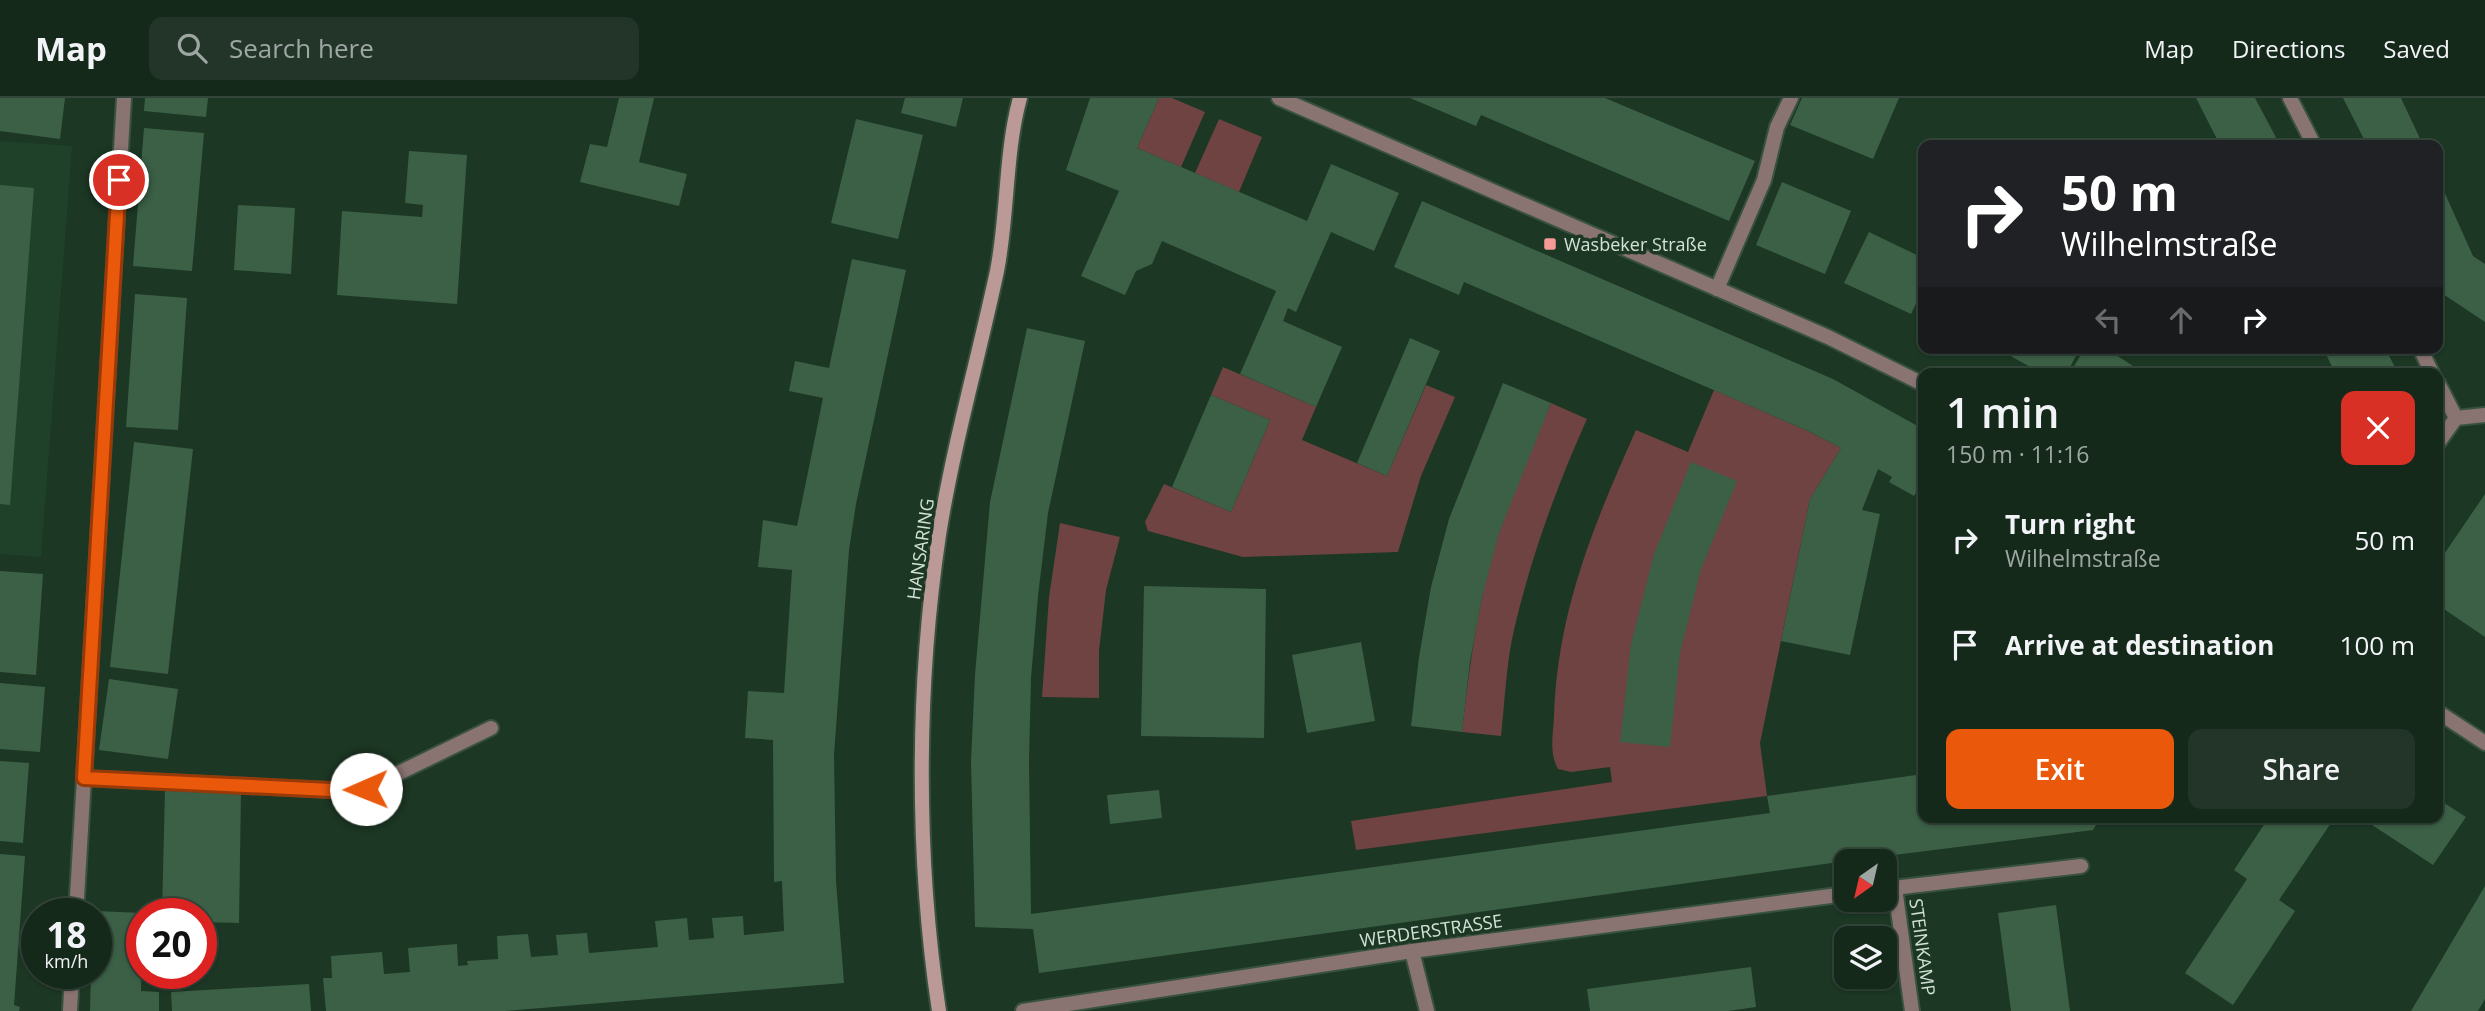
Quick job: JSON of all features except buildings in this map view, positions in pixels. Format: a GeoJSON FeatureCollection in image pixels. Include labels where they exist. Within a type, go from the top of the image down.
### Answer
{"type":"FeatureCollection","features":[{"type":"Feature","properties":{"kind":"main road","name":"HANSARING"},"geometry":{"type":"LineString","coordinates":[[939,1011],[928,914],[923,811],[927,649],[939,537],[960,424],[997,270],[1020,98]]}},
{"type":"Feature","properties":{"kind":"street"},"geometry":{"type":"LineString","coordinates":[[77,898],[124,98]]}},
{"type":"Feature","properties":{"kind":"street"},"geometry":{"type":"LineString","coordinates":[[1279,98],[1828,337],[1918,382]]}},
{"type":"Feature","properties":{"kind":"street"},"geometry":{"type":"LineString","coordinates":[[1717,289],[1764,180],[1777,127],[1790,98]]}},
{"type":"Feature","properties":{"kind":"street"},"geometry":{"type":"LineString","coordinates":[[2290,98],[2311,140]]}},
{"type":"Feature","properties":{"kind":"street"},"geometry":{"type":"LineString","coordinates":[[2443,393],[2456,418]]}},
{"type":"Feature","properties":{"kind":"street"},"geometry":{"type":"LineString","coordinates":[[2443,436],[2456,418],[2485,415]]}},
{"type":"Feature","properties":{"kind":"street"},"geometry":{"type":"LineString","coordinates":[[2443,715],[2485,743]]}},
{"type":"Feature","properties":{"kind":"street"},"geometry":{"type":"LineString","coordinates":[[84,778],[338,791],[366,789],[491,728]]}},
{"type":"Feature","properties":{"kind":"street"},"geometry":{"type":"LineString","coordinates":[[1897,888],[2081,866]]}},
{"type":"Feature","properties":{"kind":"street","name":"WERDERSTRASSE"},"geometry":{"type":"LineString","coordinates":[[1023,1011],[1412,951],[1834,896]]}},
{"type":"Feature","properties":{"kind":"street","name":"STEINKAMP"},"geometry":{"type":"LineString","coordinates":[[1894,912],[1912,1011]]}},
{"type":"Feature","properties":{"kind":"street"},"geometry":{"type":"LineString","coordinates":[[1412,951],[1427,1011]]}},
{"type":"Feature","properties":{"kind":"street"},"geometry":{"type":"LineString","coordinates":[[70,1011],[71,989]]}},
{"type":"Feature","properties":{"kind":"shaded area"},"geometry":{"type":"Polygon","coordinates":[[[1159,98],[1172,98],[1205,112],[1181,167],[1137,148],[1159,98]]]}},
{"type":"Feature","properties":{"kind":"shaded area"},"geometry":{"type":"Polygon","coordinates":[[[1219,119],[1262,137],[1239,192],[1195,173],[1219,119]]]}},
{"type":"Feature","properties":{"kind":"shaded area"},"geometry":{"type":"Polygon","coordinates":[[[0,141],[72,146],[41,557],[0,554],[0,141]]]}},
{"type":"Feature","properties":{"kind":"shaded area"},"geometry":{"type":"Polygon","coordinates":[[[1223,367],[1316,407],[1302,440],[1387,476],[1426,385],[1455,397],[1421,476],[1398,552],[1243,557],[1148,531],[1145,522],[1164,484],[1231,512],[1270,420],[1211,395],[1223,367]]]}},
{"type":"Feature","properties":{"kind":"shaded area"},"geometry":{"type":"Polygon","coordinates":[[[1714,390],[1841,448],[1810,499],[1760,743],[1767,796],[1356,850],[1351,821],[1612,782],[1610,767],[1571,772],[1558,769],[1553,757],[1557,678],[1570,605],[1592,534],[1636,430],[1688,452],[1714,390]]]}},
{"type":"Feature","properties":{"kind":"shaded area"},"geometry":{"type":"Polygon","coordinates":[[[1551,403],[1587,419],[1545,523],[1528,576],[1509,656],[1501,736],[1462,732],[1485,581],[1511,499],[1551,403]]]}},
{"type":"Feature","properties":{"kind":"shaded area"},"geometry":{"type":"Polygon","coordinates":[[[1060,523],[1120,537],[1106,590],[1099,651],[1099,698],[1042,697],[1049,597],[1060,523]]]}},
{"type":"Feature","properties":{"kind":"place","name":"Wasbeker Straße"},"geometry":{"type":"Point","coordinates":[1550,244]}},
{"type":"Feature","properties":{"kind":"route"},"geometry":{"type":"LineString","coordinates":[[119,180],[84,778],[351,791],[366,789]]}}]}
